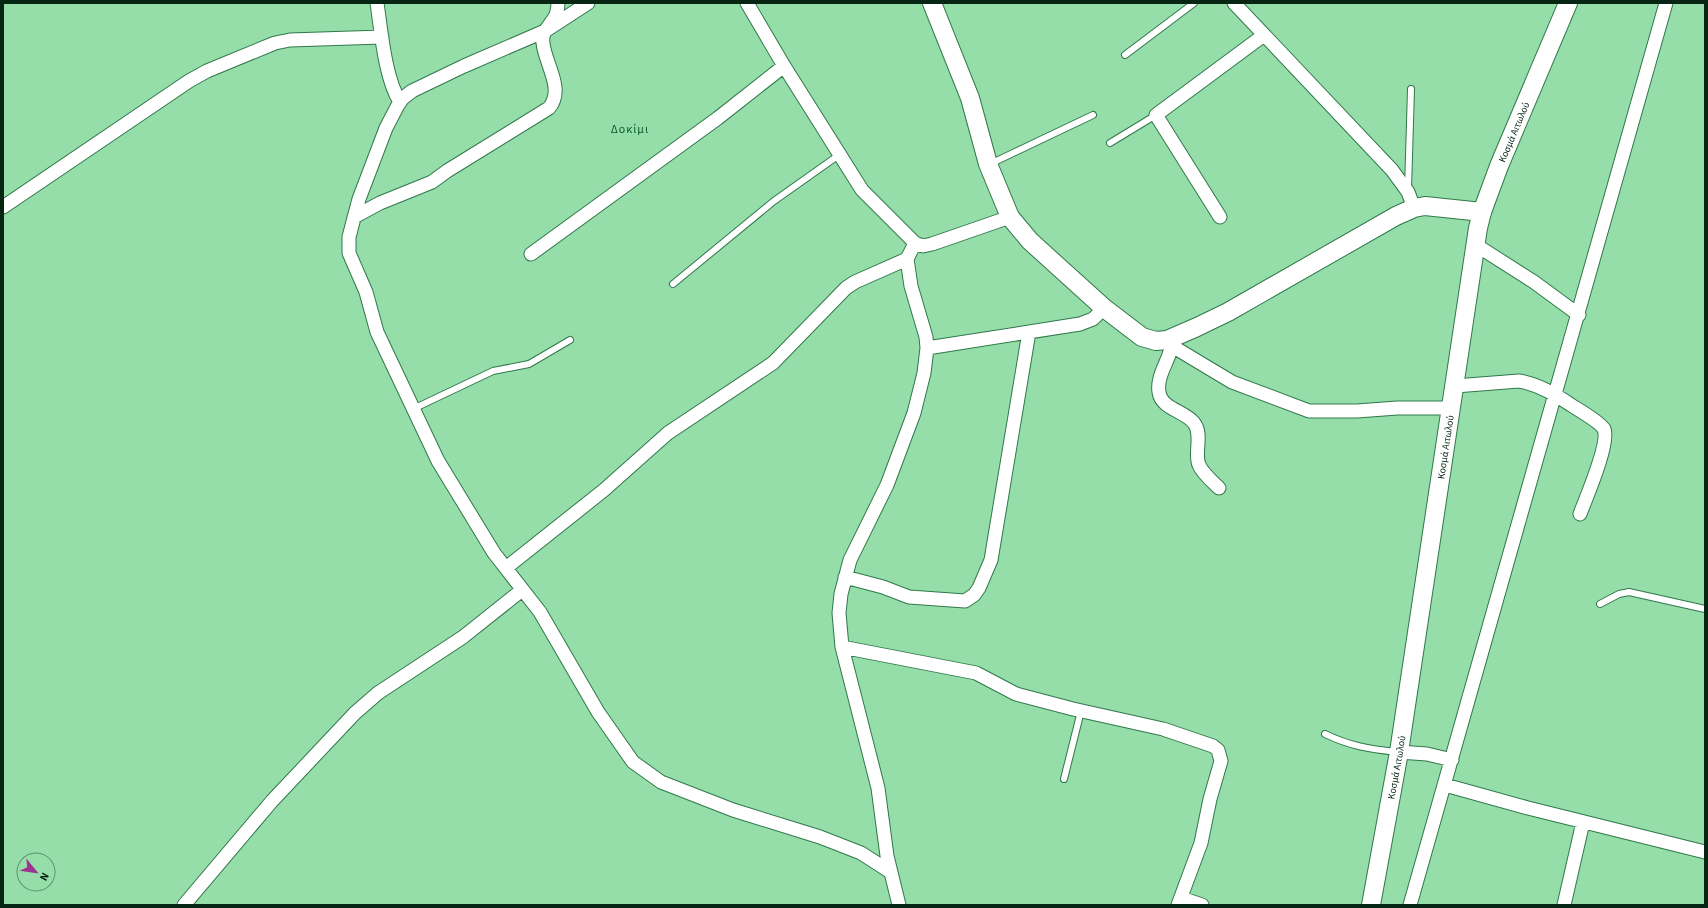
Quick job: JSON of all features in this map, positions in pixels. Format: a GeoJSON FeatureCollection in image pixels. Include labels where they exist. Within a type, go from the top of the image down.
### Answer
{"type":"FeatureCollection","features":[{"type":"Feature","properties":{"kind":"main road"},"geometry":{"type":"LineString","coordinates":[[932,3],[970,98],[988,164],[1010,217],[1030,240],[1104,308],[1146,339],[1172,342],[1228,312],[1396,216],[1411,200],[1435,206],[1482,212]]}},
{"type":"Feature","properties":{"kind":"main road","name":"Κοσμά Αιτωλού"},"geometry":{"type":"LineString","coordinates":[[1371,905],[1399,752],[1482,212],[1517,121],[1568,3]]}},
{"type":"Feature","properties":{"kind":"street"},"geometry":{"type":"LineString","coordinates":[[377,3],[382,37],[394,92],[400,102]]}},
{"type":"Feature","properties":{"kind":"street"},"geometry":{"type":"LineString","coordinates":[[354,217],[380,203],[432,182],[447,171],[549,108],[554,100],[556,88],[542,39],[545,31],[556,14],[558,3]]}},
{"type":"Feature","properties":{"kind":"street"},"geometry":{"type":"LineString","coordinates":[[588,3],[545,31],[470,63],[407,94],[400,102],[386,128],[348,237],[349,253],[366,292],[377,332],[438,461],[494,553],[540,612],[598,712],[633,762],[661,782],[702,798],[820,837],[861,853],[890,871]]}},
{"type":"Feature","properties":{"kind":"street"},"geometry":{"type":"LineString","coordinates":[[747,3],[784,66],[862,190],[915,243],[923,246],[932,244],[1010,217]]}},
{"type":"Feature","properties":{"kind":"street"},"geometry":{"type":"LineString","coordinates":[[1234,3],[1392,170],[1411,200]]}},
{"type":"Feature","properties":{"kind":"street"},"geometry":{"type":"LineString","coordinates":[[1410,905],[1555,394],[1579,315],[1666,3]]}},
{"type":"Feature","properties":{"kind":"street"},"geometry":{"type":"LineString","coordinates":[[1220,217],[1156,115],[1264,35]]}},
{"type":"Feature","properties":{"kind":"street"},"geometry":{"type":"LineString","coordinates":[[3,207],[169,93],[207,71],[275,43],[290,40],[382,37]]}},
{"type":"Feature","properties":{"kind":"street"},"geometry":{"type":"LineString","coordinates":[[531,254],[718,118],[784,66]]}},
{"type":"Feature","properties":{"kind":"street"},"geometry":{"type":"LineString","coordinates":[[899,905],[890,871],[878,788],[842,647],[839,614],[841,594],[850,560],[887,485],[920,394],[927,348],[926,337],[912,286],[907,260],[915,243]]}},
{"type":"Feature","properties":{"kind":"street"},"geometry":{"type":"LineString","coordinates":[[1476,245],[1534,282],[1579,315]]}},
{"type":"Feature","properties":{"kind":"street"},"geometry":{"type":"LineString","coordinates":[[506,568],[604,490],[668,434],[773,363],[846,288],[855,282],[907,260]]}},
{"type":"Feature","properties":{"kind":"street"},"geometry":{"type":"LineString","coordinates":[[927,348],[1083,323],[1093,319],[1104,308]]}},
{"type":"Feature","properties":{"kind":"street"},"geometry":{"type":"LineString","coordinates":[[845,577],[883,587],[910,597],[965,602],[974,595],[991,560],[1029,332]]}},
{"type":"Feature","properties":{"kind":"street"},"geometry":{"type":"LineString","coordinates":[[1219,488],[1199,466],[1198,431],[1194,423],[1163,402],[1159,393],[1162,374],[1172,342],[1232,382],[1309,411],[1451,408]]}},
{"type":"Feature","properties":{"kind":"street"},"geometry":{"type":"LineString","coordinates":[[1455,386],[1519,381],[1528,383],[1555,394],[1601,426],[1605,436],[1601,458],[1580,514]]}},
{"type":"Feature","properties":{"kind":"street"},"geometry":{"type":"LineString","coordinates":[[184,905],[272,801],[355,712],[378,693],[463,637],[522,590]]}},
{"type":"Feature","properties":{"kind":"street"},"geometry":{"type":"LineString","coordinates":[[842,647],[976,673],[1016,694],[1081,711],[1163,729],[1213,746],[1218,750],[1222,761],[1210,799],[1201,843],[1179,901],[1202,905]]}},
{"type":"Feature","properties":{"kind":"street"},"geometry":{"type":"LineString","coordinates":[[1399,752],[1427,754],[1452,760]]}},
{"type":"Feature","properties":{"kind":"street"},"geometry":{"type":"LineString","coordinates":[[1444,786],[1705,852]]}},
{"type":"Feature","properties":{"kind":"street"},"geometry":{"type":"LineString","coordinates":[[1564,905],[1583,822]]}},
{"type":"Feature","properties":{"kind":"lane"},"geometry":{"type":"LineString","coordinates":[[1125,55],[1194,3]]}},
{"type":"Feature","properties":{"kind":"lane"},"geometry":{"type":"LineString","coordinates":[[1410,89],[1411,200]]}},
{"type":"Feature","properties":{"kind":"lane"},"geometry":{"type":"LineString","coordinates":[[988,164],[1093,115]]}},
{"type":"Feature","properties":{"kind":"lane"},"geometry":{"type":"LineString","coordinates":[[1110,143],[1156,115]]}},
{"type":"Feature","properties":{"kind":"lane"},"geometry":{"type":"LineString","coordinates":[[673,284],[774,201],[839,155]]}},
{"type":"Feature","properties":{"kind":"lane"},"geometry":{"type":"LineString","coordinates":[[413,409],[493,370],[529,364],[570,340]]}},
{"type":"Feature","properties":{"kind":"lane"},"geometry":{"type":"LineString","coordinates":[[1600,604],[1619,594],[1629,592],[1705,609]]}},
{"type":"Feature","properties":{"kind":"lane"},"geometry":{"type":"LineString","coordinates":[[1064,780],[1081,711]]}},
{"type":"Feature","properties":{"kind":"lane"},"geometry":{"type":"LineString","coordinates":[[1325,734],[1344,743],[1362,748],[1399,752]]}},
{"type":"Feature","properties":{"kind":"district","name":"Δοκίμι"},"geometry":{"type":"Point","coordinates":[630,129]}}]}
